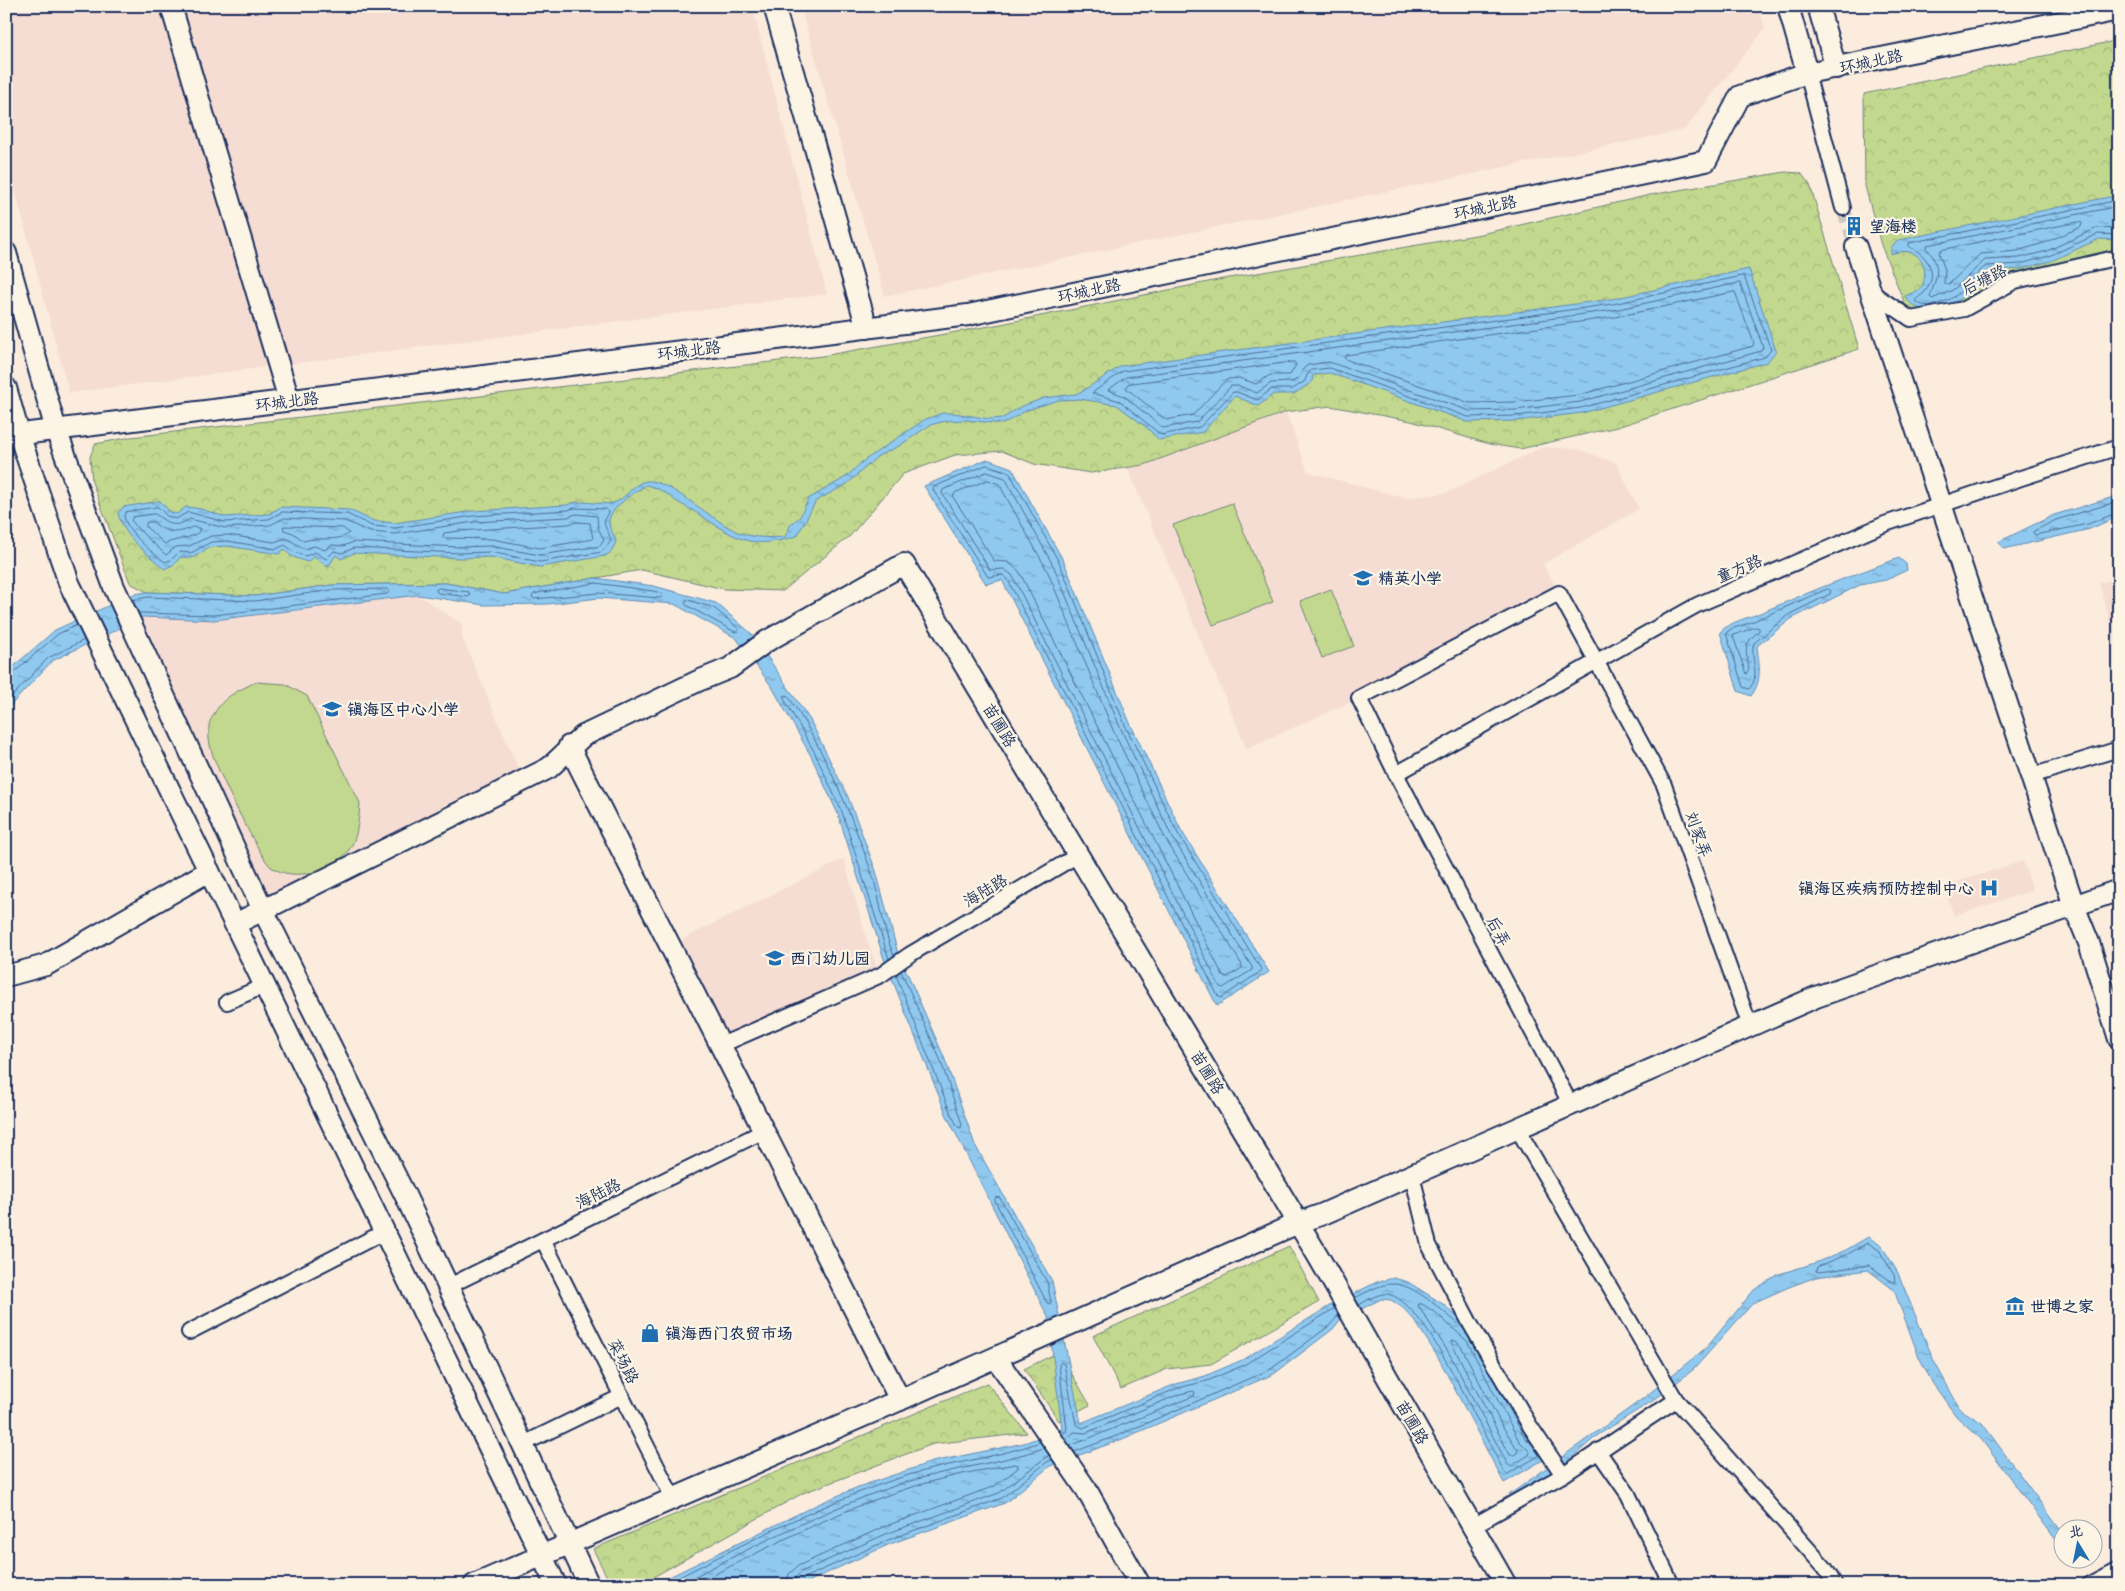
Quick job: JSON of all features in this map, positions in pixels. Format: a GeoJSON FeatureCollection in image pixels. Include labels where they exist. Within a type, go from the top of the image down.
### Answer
{"type":"FeatureCollection","features":[{"type":"Feature","properties":{"kind":"street"},"geometry":{"type":"LineString","coordinates":[[171,6],[289,400]]}},
{"type":"Feature","properties":{"kind":"street"},"geometry":{"type":"LineString","coordinates":[[774,6],[866,328]]}},
{"type":"Feature","properties":{"kind":"street"},"geometry":{"type":"LineString","coordinates":[[1788,6],[1843,208]]}},
{"type":"Feature","properties":{"kind":"street"},"geometry":{"type":"LineString","coordinates":[[1818,6],[1836,68]]}},
{"type":"Feature","properties":{"kind":"street","name":"环城北路"},"geometry":{"type":"LineString","coordinates":[[13,435],[968,315],[1706,161],[1740,96],[1807,73],[2119,10]]}},
{"type":"Feature","properties":{"kind":"street"},"geometry":{"type":"LineString","coordinates":[[1856,247],[2074,906],[2090,942],[2119,1039]]}},
{"type":"Feature","properties":{"kind":"street"},"geometry":{"type":"LineString","coordinates":[[6,253],[56,430],[114,587],[262,910],[404,1195],[521,1445],[570,1543],[588,1585]]}},
{"type":"Feature","properties":{"kind":"street","name":"后塘路"},"geometry":{"type":"LineString","coordinates":[[1871,292],[1911,319],[1964,309],[2015,281],[2119,257]]}},
{"type":"Feature","properties":{"kind":"street"},"geometry":{"type":"LineString","coordinates":[[6,388],[13,435],[69,582],[556,1585]]}},
{"type":"Feature","properties":{"kind":"street","name":"童方路"},"geometry":{"type":"LineString","coordinates":[[1396,774],[1697,605],[1885,524],[2119,447]]}},
{"type":"Feature","properties":{"kind":"street","name":"苗圃路"},"geometry":{"type":"LineString","coordinates":[[570,746],[582,736],[698,680],[730,668],[767,641],[904,564],[1298,1223],[1506,1585]]}},
{"type":"Feature","properties":{"kind":"street","name":"刘家弄"},"geometry":{"type":"LineString","coordinates":[[1396,774],[1359,698],[1559,593],[1664,785],[1750,1026]]}},
{"type":"Feature","properties":{"kind":"street"},"geometry":{"type":"LineString","coordinates":[[235,924],[548,768],[570,746],[900,1400]]}},
{"type":"Feature","properties":{"kind":"street"},"geometry":{"type":"LineString","coordinates":[[2031,776],[2119,749]]}},
{"type":"Feature","properties":{"kind":"street","name":"后弄"},"geometry":{"type":"LineString","coordinates":[[1396,774],[1571,1105]]}},
{"type":"Feature","properties":{"kind":"street","name":"海陆路"},"geometry":{"type":"LineString","coordinates":[[721,1045],[881,975],[909,955],[1078,854]]}},
{"type":"Feature","properties":{"kind":"street"},"geometry":{"type":"LineString","coordinates":[[6,976],[46,965],[209,871]]}},
{"type":"Feature","properties":{"kind":"street"},"geometry":{"type":"LineString","coordinates":[[474,1585],[996,1358],[1298,1223],[1412,1175],[1816,997],[2119,890]]}},
{"type":"Feature","properties":{"kind":"street"},"geometry":{"type":"LineString","coordinates":[[227,1002],[264,986]]}},
{"type":"Feature","properties":{"kind":"street"},"geometry":{"type":"LineString","coordinates":[[1517,1128],[1676,1400],[1825,1568],[1835,1585]]}},
{"type":"Feature","properties":{"kind":"street","name":"海陆路"},"geometry":{"type":"LineString","coordinates":[[447,1287],[764,1132]]}},
{"type":"Feature","properties":{"kind":"street"},"geometry":{"type":"LineString","coordinates":[[1412,1175],[1430,1245],[1471,1324],[1530,1426],[1563,1474]]}},
{"type":"Feature","properties":{"kind":"street"},"geometry":{"type":"LineString","coordinates":[[189,1332],[384,1232]]}},
{"type":"Feature","properties":{"kind":"street","name":"菜场路"},"geometry":{"type":"LineString","coordinates":[[543,1240],[673,1498]]}},
{"type":"Feature","properties":{"kind":"street"},"geometry":{"type":"LineString","coordinates":[[996,1358],[1109,1527],[1140,1585]]}},
{"type":"Feature","properties":{"kind":"street"},"geometry":{"type":"LineString","coordinates":[[521,1445],[622,1396]]}},
{"type":"Feature","properties":{"kind":"street"},"geometry":{"type":"LineString","coordinates":[[1473,1526],[1563,1474],[1676,1400]]}},
{"type":"Feature","properties":{"kind":"street"},"geometry":{"type":"LineString","coordinates":[[1598,1451],[1628,1494],[1672,1585]]}},
{"type":"Feature","properties":{"kind":"street"},"geometry":{"type":"LineString","coordinates":[[2089,1585],[2119,1569]]}},
{"type":"Feature","properties":{"kind":"shaded area"},"geometry":{"type":"Polygon","coordinates":[[[6,6],[752,6],[827,294],[69,393],[6,156],[6,6]]]}},
{"type":"Feature","properties":{"kind":"shaded area"},"geometry":{"type":"Polygon","coordinates":[[[800,6],[1758,6],[1765,29],[1684,130],[885,296],[800,6]]]}},
{"type":"Feature","properties":{"kind":"shaded area","name":"精英小学"},"geometry":{"type":"Polygon","coordinates":[[[1286,412],[1308,472],[1406,498],[1446,493],[1543,447],[1578,449],[1616,463],[1639,509],[1543,564],[1559,593],[1359,698],[1247,749],[1127,467],[1144,465],[1286,412]]]}},
{"type":"Feature","properties":{"kind":"shaded area"},"geometry":{"type":"Polygon","coordinates":[[[2119,578],[2119,656],[2099,583],[2119,578]]]}},
{"type":"Feature","properties":{"kind":"shaded area","name":"镇海区中心小学"},"geometry":{"type":"Polygon","coordinates":[[[418,595],[462,624],[462,637],[523,780],[263,910],[132,625],[143,617],[214,620],[418,595]]]}},
{"type":"Feature","properties":{"kind":"shaded area","name":"西门幼儿园"},"geometry":{"type":"Polygon","coordinates":[[[844,859],[868,944],[881,975],[721,1045],[670,945],[844,859]]]}},
{"type":"Feature","properties":{"kind":"shaded area","name":"镇海区疾病预防控制中心"},"geometry":{"type":"Polygon","coordinates":[[[2023,861],[2033,890],[1954,916],[1944,886],[2023,861]]]}},
{"type":"Feature","properties":{"kind":"green space"},"geometry":{"type":"Polygon","coordinates":[[[2119,40],[2119,257],[2015,281],[1964,309],[1911,319],[1881,245],[1865,186],[1864,94],[2119,40]]]}},
{"type":"Feature","properties":{"kind":"green space"},"geometry":{"type":"Polygon","coordinates":[[[1785,172],[1801,173],[1810,185],[1859,349],[1617,427],[1520,449],[1489,444],[1411,421],[1330,406],[1286,412],[1144,465],[1091,473],[1034,464],[1002,451],[955,455],[903,474],[850,536],[783,591],[724,589],[642,570],[504,594],[446,583],[332,585],[255,596],[147,592],[130,583],[92,482],[90,457],[95,444],[131,437],[822,356],[1001,324],[1223,279],[1481,234],[1650,195],[1785,172]]]}},
{"type":"Feature","properties":{"kind":"green space"},"geometry":{"type":"Polygon","coordinates":[[[1232,503],[1273,602],[1213,625],[1173,525],[1232,503]]]}},
{"type":"Feature","properties":{"kind":"green space"},"geometry":{"type":"Polygon","coordinates":[[[1331,589],[1354,646],[1322,658],[1300,601],[1331,589]]]}},
{"type":"Feature","properties":{"kind":"green space"},"geometry":{"type":"Polygon","coordinates":[[[256,682],[285,684],[307,696],[360,803],[357,831],[351,847],[335,862],[314,872],[291,874],[280,872],[271,867],[265,860],[238,811],[211,749],[209,725],[217,709],[231,695],[256,682]]]}},
{"type":"Feature","properties":{"kind":"green space"},"geometry":{"type":"Polygon","coordinates":[[[1289,1246],[1319,1302],[1211,1364],[1167,1369],[1121,1389],[1093,1336],[1289,1246]]]}},
{"type":"Feature","properties":{"kind":"green space"},"geometry":{"type":"Polygon","coordinates":[[[1059,1352],[1090,1405],[1059,1421],[1024,1369],[1059,1352]]]}},
{"type":"Feature","properties":{"kind":"green space"},"geometry":{"type":"Polygon","coordinates":[[[987,1383],[1027,1433],[933,1444],[803,1493],[639,1585],[611,1585],[593,1549],[987,1383]]]}},
{"type":"Feature","properties":{"kind":"water"},"geometry":{"type":"Polygon","coordinates":[[[2119,195],[2119,240],[2099,239],[2051,261],[2020,269],[1988,271],[1964,296],[1946,307],[1930,310],[1923,309],[1910,303],[1905,296],[1921,289],[1925,272],[1920,259],[1915,254],[1900,252],[1891,254],[1891,247],[1899,240],[2119,195]]]}},
{"type":"Feature","properties":{"kind":"water"},"geometry":{"type":"Polygon","coordinates":[[[1749,269],[1776,351],[1767,362],[1582,413],[1516,421],[1468,422],[1330,373],[1313,375],[1312,382],[1294,394],[1274,394],[1258,406],[1235,396],[1203,432],[1159,440],[1146,427],[1117,405],[1080,399],[1059,400],[1027,410],[1003,424],[966,420],[945,421],[930,425],[899,446],[878,456],[847,484],[816,501],[797,536],[769,542],[747,540],[726,532],[662,491],[646,485],[635,492],[612,513],[609,524],[616,542],[611,552],[605,556],[540,567],[490,557],[459,558],[354,553],[341,559],[336,555],[328,567],[314,557],[307,562],[291,556],[284,549],[279,554],[227,546],[211,547],[192,558],[180,557],[175,564],[164,569],[130,537],[118,513],[123,507],[160,501],[170,512],[177,514],[186,507],[201,509],[225,517],[268,514],[281,507],[349,510],[374,521],[395,523],[473,511],[567,505],[578,502],[613,503],[638,484],[647,481],[656,482],[680,494],[718,521],[740,533],[762,537],[785,537],[791,524],[800,517],[808,499],[846,477],[862,462],[924,420],[942,413],[990,419],[1003,418],[1020,407],[1044,398],[1076,394],[1121,366],[1612,299],[1749,269]]]}},
{"type":"Feature","properties":{"kind":"water"},"geometry":{"type":"Polygon","coordinates":[[[987,459],[1012,468],[1064,562],[1130,723],[1181,830],[1269,972],[1217,1006],[1002,580],[986,584],[924,486],[987,459]]]}},
{"type":"Feature","properties":{"kind":"water"},"geometry":{"type":"Polygon","coordinates":[[[2119,497],[2119,516],[2090,529],[2004,549],[1998,542],[2054,515],[2119,497]]]}},
{"type":"Feature","properties":{"kind":"water"},"geometry":{"type":"Polygon","coordinates":[[[1899,558],[1906,564],[1907,570],[1886,580],[1860,585],[1791,619],[1757,646],[1759,678],[1755,690],[1751,696],[1738,691],[1720,632],[1724,628],[1829,584],[1899,558]]]}},
{"type":"Feature","properties":{"kind":"water"},"geometry":{"type":"Polygon","coordinates":[[[595,578],[654,586],[716,603],[752,634],[810,720],[848,797],[876,871],[897,950],[944,1057],[975,1145],[1052,1281],[1081,1423],[1176,1384],[1205,1376],[1242,1360],[1331,1305],[1377,1282],[1394,1278],[1408,1282],[1443,1304],[1476,1334],[1548,1457],[1504,1483],[1439,1359],[1415,1321],[1403,1308],[1391,1300],[1381,1299],[1340,1320],[1333,1329],[1274,1374],[1120,1440],[1050,1466],[1005,1503],[890,1544],[801,1585],[653,1585],[816,1505],[858,1487],[932,1462],[1024,1443],[1062,1429],[1048,1317],[947,1116],[884,959],[838,814],[811,756],[772,687],[736,638],[674,604],[599,598],[548,604],[484,605],[418,595],[214,620],[143,617],[52,661],[9,707],[6,721],[6,673],[55,630],[134,594],[147,592],[255,596],[332,585],[446,583],[504,594],[595,578]]]}},
{"type":"Feature","properties":{"kind":"water"},"geometry":{"type":"Polygon","coordinates":[[[1868,1237],[1882,1246],[1898,1273],[1934,1361],[1960,1409],[1982,1423],[2052,1518],[2052,1535],[1981,1439],[1956,1416],[1933,1384],[1919,1357],[1894,1290],[1868,1270],[1816,1277],[1753,1303],[1694,1369],[1654,1400],[1598,1435],[1508,1512],[1509,1495],[1641,1400],[1707,1347],[1754,1290],[1779,1274],[1815,1263],[1846,1250],[1868,1237]]]}},
{"type":"Feature","properties":{"kind":"tunnel"},"geometry":{"type":"LineString","coordinates":[[1843,208],[1856,247]]}},
{"type":"Feature","properties":{"kind":"place","name":"望海楼"},"geometry":{"type":"Point","coordinates":[1854,226]}},
{"type":"Feature","properties":{"kind":"place","name":"精英小学"},"geometry":{"type":"Point","coordinates":[1363,578]}},
{"type":"Feature","properties":{"kind":"place","name":"镇海区中心小学"},"geometry":{"type":"Point","coordinates":[332,709]}},
{"type":"Feature","properties":{"kind":"place","name":"镇海区疾病预防控制中心"},"geometry":{"type":"Point","coordinates":[1989,888]}},
{"type":"Feature","properties":{"kind":"place","name":"西门幼儿园"},"geometry":{"type":"Point","coordinates":[775,958]}},
{"type":"Feature","properties":{"kind":"place","name":"世博之家"},"geometry":{"type":"Point","coordinates":[2015,1306]}},
{"type":"Feature","properties":{"kind":"place","name":"镇海西门农贸市场"},"geometry":{"type":"Point","coordinates":[650,1333]}}]}
